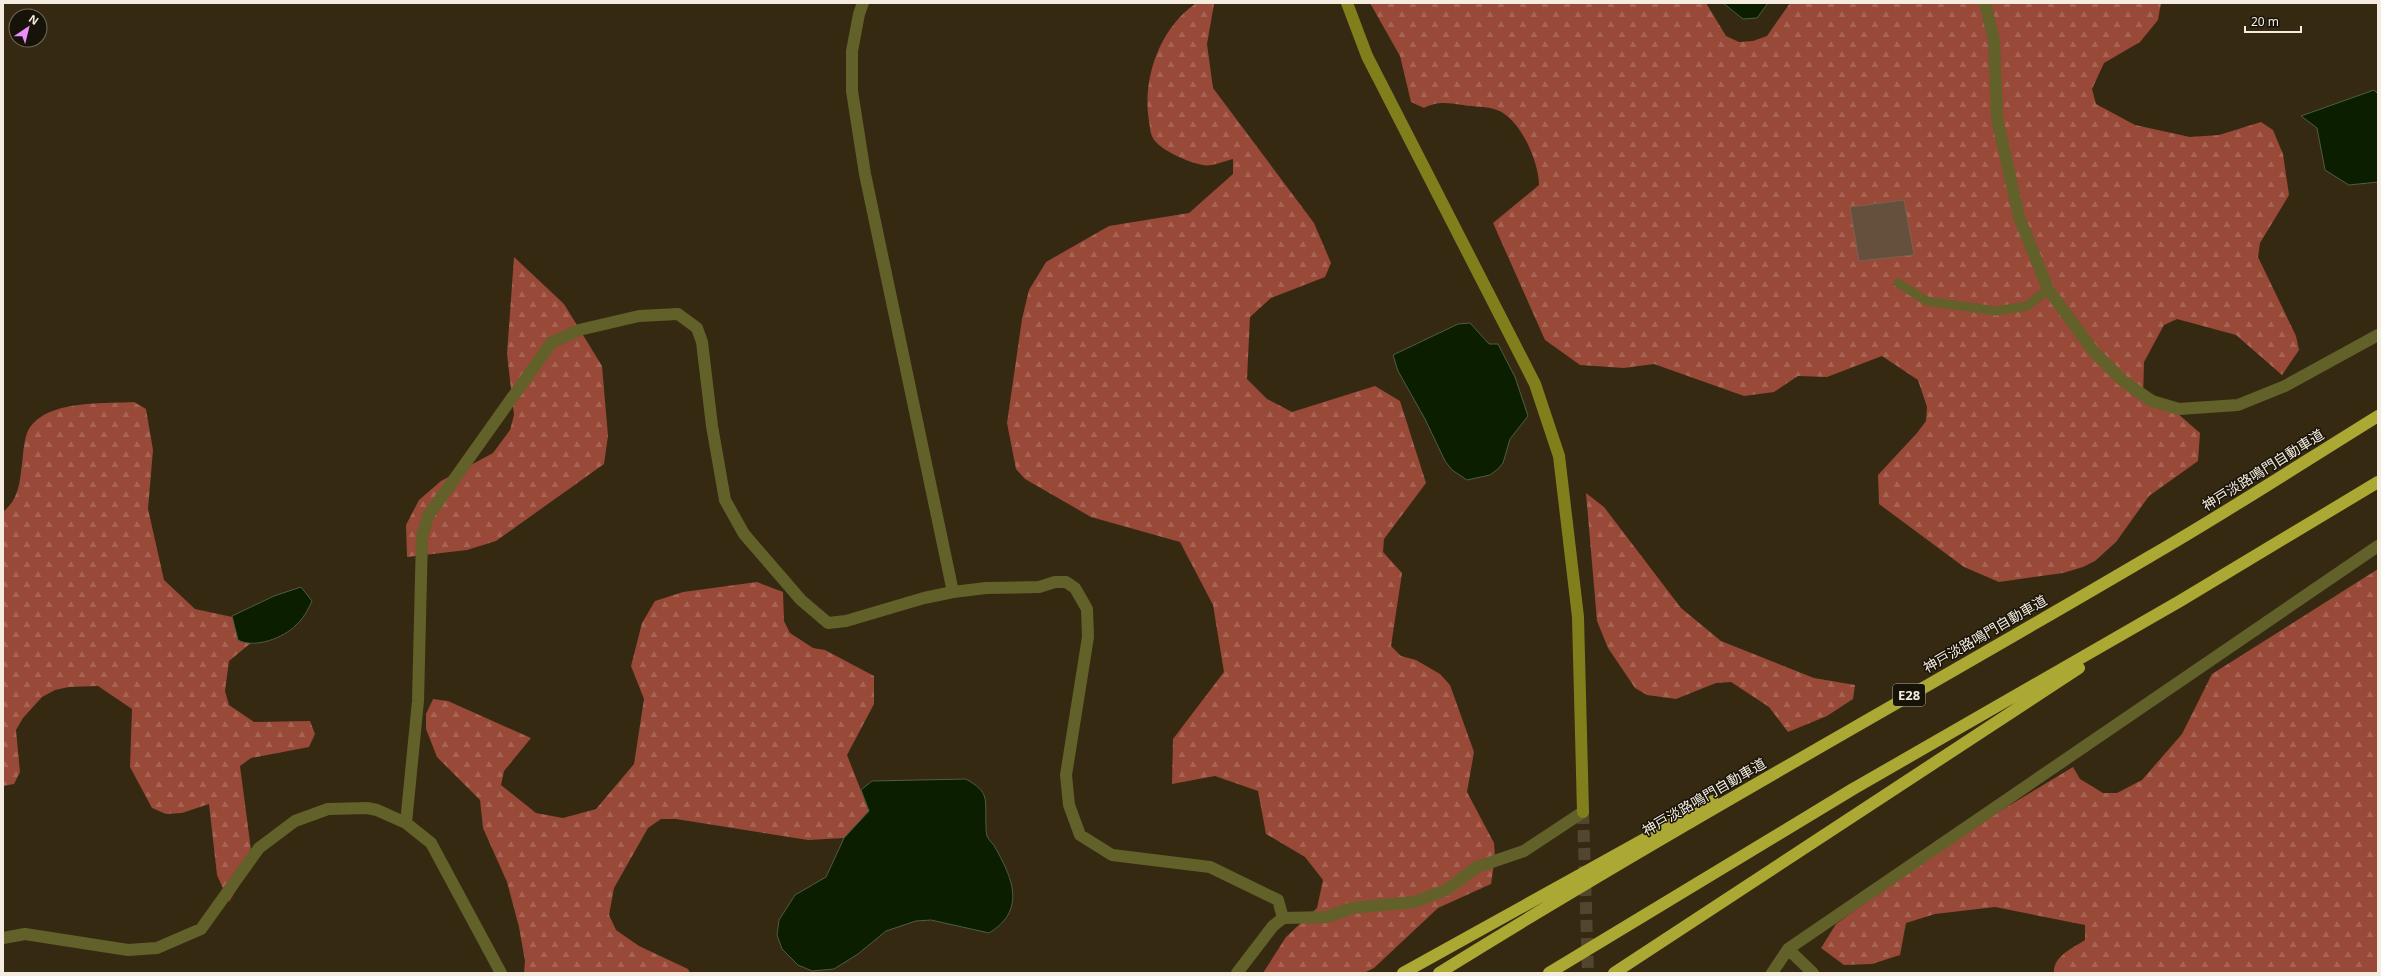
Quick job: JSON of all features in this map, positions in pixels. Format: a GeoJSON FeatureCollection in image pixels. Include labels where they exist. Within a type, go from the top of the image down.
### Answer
{"type":"FeatureCollection","features":[{"type":"Feature","properties":{"kind":"highway","name":"神戸淡路鳴門自動車道"},"geometry":{"type":"LineString","coordinates":[[1439,973],[1523,921],[1788,765],[2151,556],[2378,416]]}},
{"type":"Feature","properties":{"kind":"highway"},"geometry":{"type":"LineString","coordinates":[[1549,973],[1853,790],[2180,601],[2378,482]]}},
{"type":"Feature","properties":{"kind":"highway"},"geometry":{"type":"LineString","coordinates":[[1614,973],[2180,601]]}},
{"type":"Feature","properties":{"kind":"highway"},"geometry":{"type":"LineString","coordinates":[[1403,973],[1695,809],[1788,765]]}},
{"type":"Feature","properties":{"kind":"street"},"geometry":{"type":"LineString","coordinates":[[864,3],[859,14],[852,51],[852,91],[865,174],[953,592]]}},
{"type":"Feature","properties":{"kind":"street"},"geometry":{"type":"LineString","coordinates":[[1237,973],[1273,926],[1283,918],[1327,916],[1352,908],[1414,902],[1446,890],[1477,867],[1524,851],[1583,812],[1578,617],[1559,456],[1535,384],[1367,56],[1347,3]]}},
{"type":"Feature","properties":{"kind":"street"},"geometry":{"type":"LineString","coordinates":[[1985,3],[1994,40],[1997,118],[2019,217],[2048,289],[2094,352],[2123,381],[2152,401],[2179,409],[2238,405],[2285,386],[2378,335]]}},
{"type":"Feature","properties":{"kind":"street"},"geometry":{"type":"LineString","coordinates":[[406,823],[418,701],[422,537],[428,516],[551,343],[579,330],[639,316],[678,314],[697,328],[702,342],[712,426],[725,500],[744,534],[801,600],[828,623],[846,621],[924,598],[953,592],[986,588],[1039,587],[1055,582],[1066,582],[1075,588],[1087,609],[1088,637],[1066,775],[1069,805],[1080,834],[1112,854],[1210,867],[1278,900],[1283,918]]}},
{"type":"Feature","properties":{"kind":"street"},"geometry":{"type":"LineString","coordinates":[[1772,973],[1788,950],[2378,546]]}},
{"type":"Feature","properties":{"kind":"street"},"geometry":{"type":"LineString","coordinates":[[3,938],[25,934],[128,950],[157,948],[200,929],[259,848],[295,822],[328,809],[367,808],[377,810],[406,823],[431,843],[501,973]]}},
{"type":"Feature","properties":{"kind":"street"},"geometry":{"type":"LineString","coordinates":[[1788,950],[1813,973]]}},
{"type":"Feature","properties":{"kind":"lane"},"geometry":{"type":"LineString","coordinates":[[1898,283],[1927,301],[1996,311],[2027,306],[2048,289]]}},
{"type":"Feature","properties":{"kind":"green space"},"geometry":{"type":"Polygon","coordinates":[[[1370,3],[1706,3],[1726,36],[1739,42],[1753,41],[1767,36],[1790,3],[2161,3],[2158,20],[2140,42],[2104,63],[2092,89],[2096,104],[2135,125],[2190,137],[2219,135],[2261,122],[2273,130],[2283,154],[2289,195],[2260,243],[2258,257],[2296,336],[2299,350],[2282,375],[2236,335],[2177,319],[2164,325],[2144,362],[2143,399],[2177,413],[2200,433],[2198,461],[2149,496],[2116,542],[2095,561],[2083,567],[2063,573],[1999,582],[1964,567],[1879,504],[1878,475],[1917,433],[1926,421],[1927,407],[1918,380],[1882,356],[1827,377],[1798,376],[1774,392],[1744,396],[1654,364],[1624,368],[1580,365],[1545,340],[1493,223],[1539,185],[1536,165],[1527,142],[1513,122],[1497,110],[1447,103],[1438,103],[1424,108],[1411,102],[1400,56],[1370,3]]]}},
{"type":"Feature","properties":{"kind":"green space"},"geometry":{"type":"Polygon","coordinates":[[[1195,4],[1214,4],[1207,44],[1213,88],[1314,223],[1331,263],[1325,277],[1271,298],[1250,317],[1247,379],[1267,399],[1292,412],[1375,386],[1400,401],[1426,483],[1384,539],[1383,552],[1402,573],[1391,646],[1401,656],[1416,660],[1440,674],[1450,685],[1474,752],[1467,792],[1494,843],[1495,857],[1491,884],[1438,908],[1374,968],[1364,973],[1263,973],[1286,937],[1317,908],[1323,880],[1305,857],[1266,834],[1258,791],[1215,776],[1172,784],[1173,739],[1224,672],[1213,605],[1180,542],[1091,517],[1025,479],[1016,469],[1007,423],[1022,319],[1029,290],[1046,262],[1109,226],[1189,213],[1233,174],[1233,159],[1210,165],[1191,162],[1175,155],[1156,143],[1151,132],[1147,105],[1148,89],[1156,56],[1172,27],[1182,15],[1195,4]]]}},
{"type":"Feature","properties":{"kind":"green space"},"geometry":{"type":"Polygon","coordinates":[[[514,257],[564,304],[602,366],[608,436],[604,464],[496,541],[467,550],[407,557],[406,525],[419,500],[441,481],[493,453],[510,430],[514,415],[507,354],[514,257]]]}},
{"type":"Feature","properties":{"kind":"green space"},"geometry":{"type":"Polygon","coordinates":[[[134,402],[146,409],[153,450],[148,509],[164,580],[195,609],[237,618],[257,638],[229,661],[225,691],[229,705],[254,722],[310,721],[315,734],[309,747],[251,758],[240,766],[251,850],[244,877],[229,902],[217,875],[209,804],[182,813],[166,814],[152,808],[130,767],[132,709],[98,686],[69,687],[55,690],[42,697],[23,718],[16,730],[20,772],[14,784],[3,786],[3,512],[11,504],[18,489],[27,433],[35,422],[46,414],[59,409],[90,404],[134,402]]]}},
{"type":"Feature","properties":{"kind":"green space"},"geometry":{"type":"Polygon","coordinates":[[[1586,493],[1604,507],[1681,608],[1721,641],[1814,678],[1855,685],[1853,699],[1827,716],[1788,732],[1769,707],[1731,682],[1716,683],[1676,699],[1647,695],[1635,688],[1608,648],[1597,621],[1586,493]]]}},
{"type":"Feature","properties":{"kind":"green space"},"geometry":{"type":"Polygon","coordinates":[[[2378,569],[2378,973],[2054,973],[2060,957],[2085,940],[2085,925],[1995,907],[1935,914],[1906,923],[1900,955],[1872,964],[1844,965],[1821,948],[1836,924],[1949,842],[2073,767],[2080,779],[2103,793],[2117,793],[2142,780],[2182,734],[2212,674],[2378,569]]]}},
{"type":"Feature","properties":{"kind":"green space"},"geometry":{"type":"Polygon","coordinates":[[[757,582],[783,592],[784,621],[790,633],[813,648],[825,650],[874,676],[874,704],[847,755],[869,811],[844,838],[808,840],[676,819],[661,819],[648,828],[614,888],[609,915],[616,930],[639,946],[688,969],[690,973],[524,973],[525,961],[519,927],[507,882],[483,828],[480,800],[437,757],[426,729],[426,714],[433,699],[448,701],[531,738],[504,771],[501,785],[536,813],[563,818],[596,809],[634,764],[644,699],[631,666],[642,623],[655,601],[683,592],[757,582]]]}},
{"type":"Feature","properties":{"kind":"shaded area"},"geometry":{"type":"Polygon","coordinates":[[[1723,3],[1768,3],[1757,18],[1743,19],[1723,3]]]}},
{"type":"Feature","properties":{"kind":"shaded area"},"geometry":{"type":"Polygon","coordinates":[[[2374,90],[2378,94],[2378,182],[2349,185],[2325,170],[2317,128],[2301,116],[2374,90]]]}},
{"type":"Feature","properties":{"kind":"shaded area"},"geometry":{"type":"Polygon","coordinates":[[[1470,323],[1489,344],[1498,344],[1515,377],[1528,416],[1510,439],[1503,463],[1498,469],[1490,475],[1467,480],[1452,470],[1445,461],[1425,419],[1398,371],[1393,355],[1458,324],[1470,323]]]}},
{"type":"Feature","properties":{"kind":"shaded area"},"geometry":{"type":"Polygon","coordinates":[[[301,587],[312,601],[299,623],[291,630],[277,638],[260,643],[238,640],[232,616],[274,596],[301,587]]]}},
{"type":"Feature","properties":{"kind":"shaded area"},"geometry":{"type":"Polygon","coordinates":[[[966,779],[979,788],[985,797],[987,836],[995,847],[1008,873],[1011,884],[1013,895],[1012,905],[1008,915],[1000,924],[989,933],[931,920],[916,921],[886,931],[858,954],[834,969],[812,971],[798,965],[782,949],[777,935],[779,920],[795,895],[826,877],[844,838],[869,811],[861,790],[872,781],[966,779]]]}},
{"type":"Feature","properties":{"kind":"building"},"geometry":{"type":"Polygon","coordinates":[[[1904,200],[1914,255],[1859,261],[1850,207],[1904,200]]]}},
{"type":"Feature","properties":{"kind":"tunnel"},"geometry":{"type":"LineString","coordinates":[[1583,812],[1588,973]]}}]}
